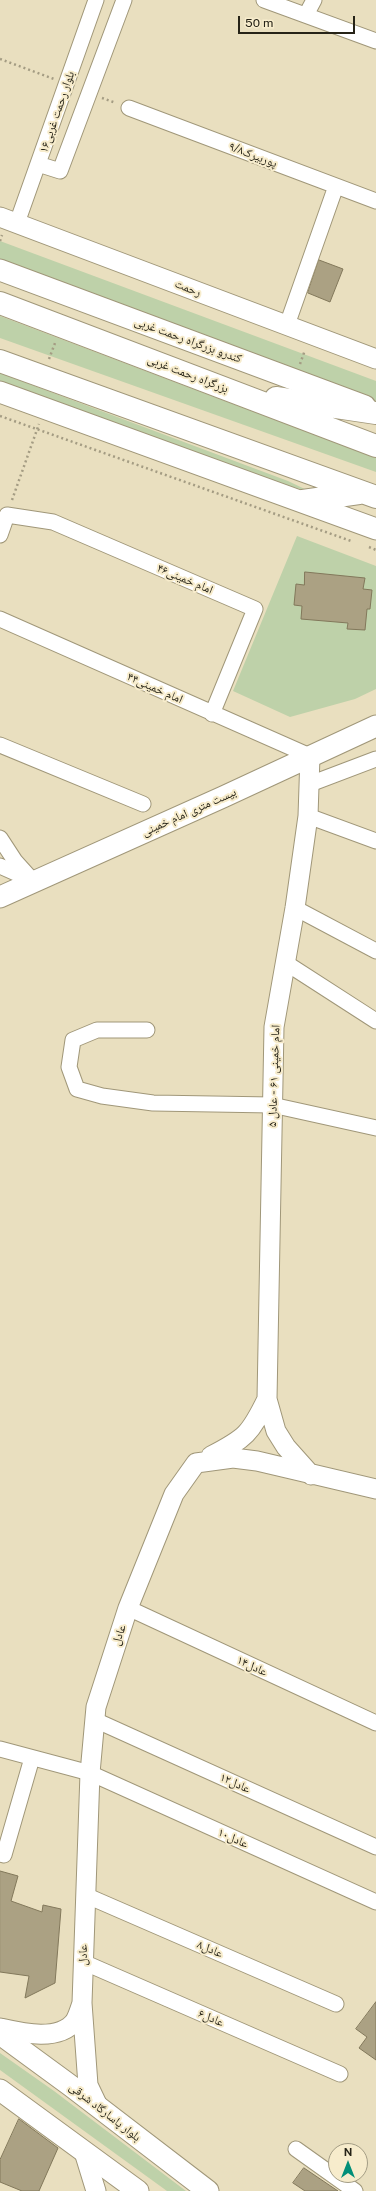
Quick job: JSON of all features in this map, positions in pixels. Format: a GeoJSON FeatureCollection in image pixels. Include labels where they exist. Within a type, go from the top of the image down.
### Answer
{"type":"FeatureCollection","features":[{"type":"Feature","properties":{"kind":"highway","name":"بزرگراه رحمت غربی"},"geometry":{"type":"LineString","coordinates":[[0,303],[376,446]]}},
{"type":"Feature","properties":{"kind":"highway"},"geometry":{"type":"LineString","coordinates":[[0,361],[371,497]]}},
{"type":"Feature","properties":{"kind":"highway"},"geometry":{"type":"LineString","coordinates":[[238,393],[376,412]]}},
{"type":"Feature","properties":{"kind":"highway"},"geometry":{"type":"LineString","coordinates":[[303,501],[371,497]]}},
{"type":"Feature","properties":{"kind":"main road","name":"کندرو بزرگراه رحمت غربی"},"geometry":{"type":"LineString","coordinates":[[0,270],[376,412]]}},
{"type":"Feature","properties":{"kind":"main road"},"geometry":{"type":"LineString","coordinates":[[0,392],[45,406],[376,529]]}},
{"type":"Feature","properties":{"kind":"main road","name":"بیست متری امام خمینی"},"geometry":{"type":"LineString","coordinates":[[0,897],[33,881],[223,798],[376,726]]}},
{"type":"Feature","properties":{"kind":"main road","name":"بلوار پاسارگاد شرقی"},"geometry":{"type":"LineString","coordinates":[[0,2034],[98,2106],[208,2191]]}},
{"type":"Feature","properties":{"kind":"main road"},"geometry":{"type":"LineString","coordinates":[[0,2090],[138,2191]]}},
{"type":"Feature","properties":{"kind":"street","name":"بلوار رحمت غربی۱۶"},"geometry":{"type":"LineString","coordinates":[[9,220],[38,164],[96,0]]}},
{"type":"Feature","properties":{"kind":"street"},"geometry":{"type":"LineString","coordinates":[[38,164],[60,171],[124,0]]}},
{"type":"Feature","properties":{"kind":"street"},"geometry":{"type":"LineString","coordinates":[[264,0],[376,41]]}},
{"type":"Feature","properties":{"kind":"street"},"geometry":{"type":"LineString","coordinates":[[306,15],[314,0]]}},
{"type":"Feature","properties":{"kind":"street","name":"پوربیرک۹/۸"},"geometry":{"type":"LineString","coordinates":[[129,108],[376,202]]}},
{"type":"Feature","properties":{"kind":"street"},"geometry":{"type":"LineString","coordinates":[[287,325],[336,186]]}},
{"type":"Feature","properties":{"kind":"street","name":"رحمت"},"geometry":{"type":"LineString","coordinates":[[9,220],[376,359]]}},
{"type":"Feature","properties":{"kind":"street","name":"امام خمینی۴۶"},"geometry":{"type":"LineString","coordinates":[[3,526],[53,522],[255,609],[212,714]]}},
{"type":"Feature","properties":{"kind":"street","name":"۴۴امام خمینی"},"geometry":{"type":"LineString","coordinates":[[0,620],[310,756]]}},
{"type":"Feature","properties":{"kind":"street"},"geometry":{"type":"LineString","coordinates":[[0,745],[143,804]]}},
{"type":"Feature","properties":{"kind":"street","name":"امام خمینی ۶۱ - عادل ۵"},"geometry":{"type":"LineString","coordinates":[[310,756],[308,816],[295,908],[274,1027],[266,1399],[279,1436],[286,1447],[312,1475]]}},
{"type":"Feature","properties":{"kind":"street"},"geometry":{"type":"LineString","coordinates":[[310,784],[376,759]]}},
{"type":"Feature","properties":{"kind":"street"},"geometry":{"type":"LineString","coordinates":[[308,816],[376,841]]}},
{"type":"Feature","properties":{"kind":"street"},"geometry":{"type":"LineString","coordinates":[[0,838],[15,861],[33,881]]}},
{"type":"Feature","properties":{"kind":"street"},"geometry":{"type":"LineString","coordinates":[[0,866],[33,881]]}},
{"type":"Feature","properties":{"kind":"street"},"geometry":{"type":"LineString","coordinates":[[295,908],[376,951]]}},
{"type":"Feature","properties":{"kind":"street"},"geometry":{"type":"LineString","coordinates":[[286,963],[376,1021]]}},
{"type":"Feature","properties":{"kind":"street"},"geometry":{"type":"LineString","coordinates":[[147,1030],[97,1030],[73,1040],[68,1067],[77,1089],[102,1096],[153,1103],[272,1105],[376,1128]]}},
{"type":"Feature","properties":{"kind":"street","name":"امام خمینی ۶۱ - عادل ۵"},"geometry":{"type":"LineString","coordinates":[[196,1463],[236,1444],[252,1428],[266,1399]]}},
{"type":"Feature","properties":{"kind":"street"},"geometry":{"type":"LineString","coordinates":[[196,1463],[233,1458],[257,1461],[376,1489]]}},
{"type":"Feature","properties":{"kind":"street","name":"عادل"},"geometry":{"type":"LineString","coordinates":[[98,2106],[88,2085],[85,2064],[82,2003],[90,1774],[98,1700],[128,1608],[174,1494],[196,1463]]}},
{"type":"Feature","properties":{"kind":"street","name":"عادل۱۴"},"geometry":{"type":"LineString","coordinates":[[128,1608],[376,1723]]}},
{"type":"Feature","properties":{"kind":"street","name":"عادل۱۲"},"geometry":{"type":"LineString","coordinates":[[95,1720],[376,1847]]}},
{"type":"Feature","properties":{"kind":"street","name":"عادل۱۰"},"geometry":{"type":"LineString","coordinates":[[0,1749],[90,1774],[376,1902]]}},
{"type":"Feature","properties":{"kind":"street"},"geometry":{"type":"LineString","coordinates":[[0,1854],[4,1855],[32,1758]]}},
{"type":"Feature","properties":{"kind":"street","name":"۸عادل"},"geometry":{"type":"LineString","coordinates":[[85,1895],[336,2004]]}},
{"type":"Feature","properties":{"kind":"street","name":"عادل۶"},"geometry":{"type":"LineString","coordinates":[[83,1962],[340,2074]]}},
{"type":"Feature","properties":{"kind":"street"},"geometry":{"type":"LineString","coordinates":[[0,2028],[23,2033],[60,2031],[75,2021],[82,2003]]}},
{"type":"Feature","properties":{"kind":"street"},"geometry":{"type":"LineString","coordinates":[[296,2149],[355,2191]]}},
{"type":"Feature","properties":{"kind":"street"},"geometry":{"type":"LineString","coordinates":[[84,2152],[96,2191]]}},
{"type":"Feature","properties":{"kind":"path"},"geometry":{"type":"LineString","coordinates":[[0,59],[66,84]]}},
{"type":"Feature","properties":{"kind":"path"},"geometry":{"type":"LineString","coordinates":[[89,93],[129,108]]}},
{"type":"Feature","properties":{"kind":"path"},"geometry":{"type":"LineString","coordinates":[[43,376],[62,326]]}},
{"type":"Feature","properties":{"kind":"path"},"geometry":{"type":"LineString","coordinates":[[294,380],[311,334]]}},
{"type":"Feature","properties":{"kind":"path"},"geometry":{"type":"LineString","coordinates":[[3,526],[45,406]]}},
{"type":"Feature","properties":{"kind":"path"},"geometry":{"type":"LineString","coordinates":[[0,416],[353,542]]}},
{"type":"Feature","properties":{"kind":"path"},"geometry":{"type":"LineString","coordinates":[[361,545],[376,550]]}},
{"type":"Feature","properties":{"kind":"green space"},"geometry":{"type":"Polygon","coordinates":[[[0,241],[376,381],[376,401],[0,262],[0,241]]]}},
{"type":"Feature","properties":{"kind":"green space"},"geometry":{"type":"Polygon","coordinates":[[[0,316],[376,458],[376,472],[0,338],[0,316]]]}},
{"type":"Feature","properties":{"kind":"green space"},"geometry":{"type":"Polygon","coordinates":[[[0,373],[288,481],[311,492],[275,482],[0,381],[0,373]]]}},
{"type":"Feature","properties":{"kind":"green space"},"geometry":{"type":"Polygon","coordinates":[[[297,536],[376,566],[376,689],[355,699],[290,717],[233,691],[297,536]]]}},
{"type":"Feature","properties":{"kind":"green space"},"geometry":{"type":"Polygon","coordinates":[[[0,2053],[54,2091],[186,2191],[167,2191],[0,2070],[0,2053]]]}},
{"type":"Feature","properties":{"kind":"building"},"geometry":{"type":"Polygon","coordinates":[[[319,260],[343,269],[330,302],[308,293],[319,260]]]}},
{"type":"Feature","properties":{"kind":"building"},"geometry":{"type":"Polygon","coordinates":[[[305,572],[365,578],[363,589],[372,590],[370,609],[367,609],[365,630],[347,629],[348,623],[301,619],[302,606],[294,605],[296,584],[304,585],[305,572]]]}},
{"type":"Feature","properties":{"kind":"building"},"geometry":{"type":"Polygon","coordinates":[[[0,1871],[18,1876],[11,1901],[42,1912],[43,1905],[61,1909],[55,1983],[25,1998],[29,1976],[0,1972],[0,1871]]]}},
{"type":"Feature","properties":{"kind":"building"},"geometry":{"type":"Polygon","coordinates":[[[376,2002],[376,2060],[359,2048],[367,2037],[356,2029],[376,2002]]]}},
{"type":"Feature","properties":{"kind":"building"},"geometry":{"type":"Polygon","coordinates":[[[19,2119],[58,2148],[39,2191],[22,2191],[0,2182],[0,2160],[19,2119]]]}},
{"type":"Feature","properties":{"kind":"building"},"geometry":{"type":"Polygon","coordinates":[[[304,2168],[338,2191],[305,2191],[293,2183],[304,2168]]]}}]}
